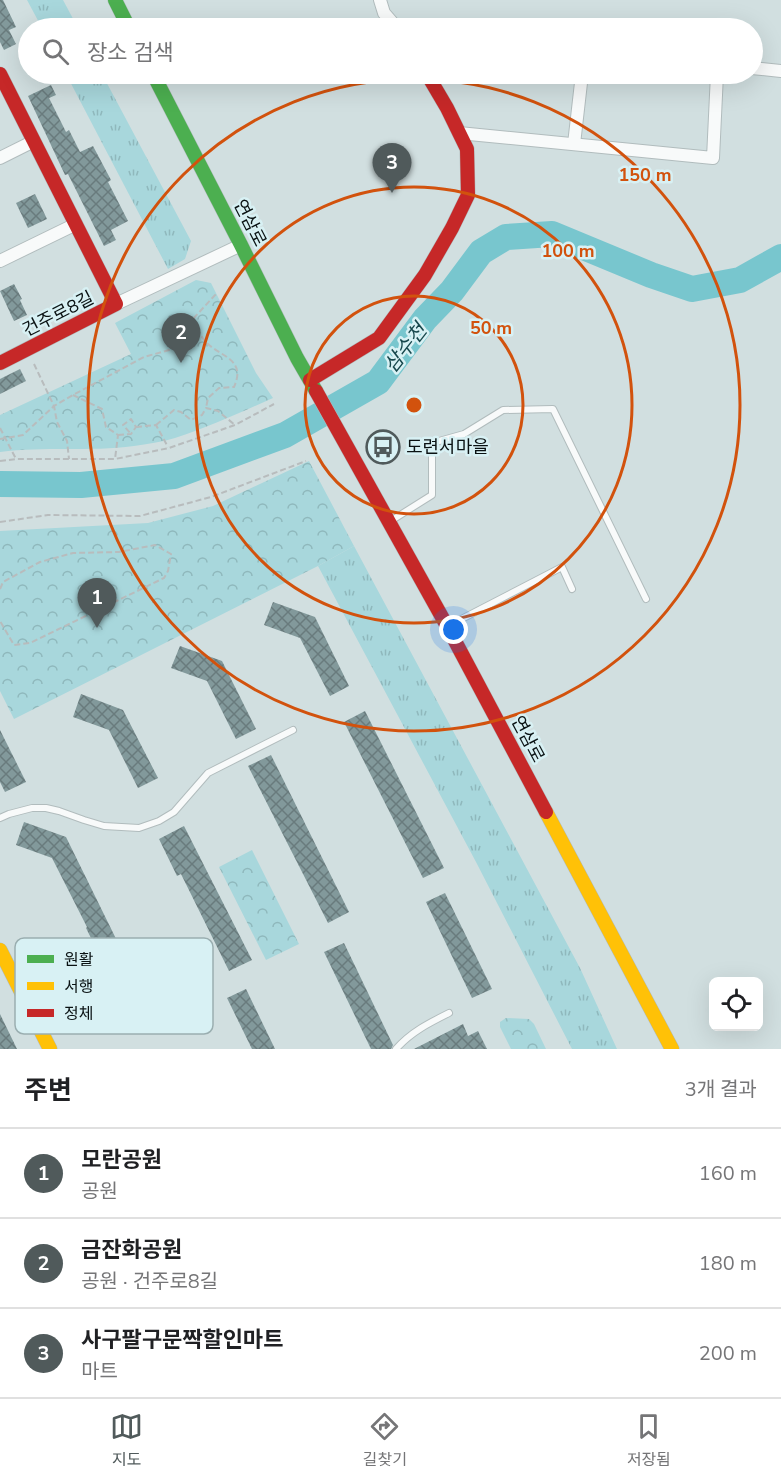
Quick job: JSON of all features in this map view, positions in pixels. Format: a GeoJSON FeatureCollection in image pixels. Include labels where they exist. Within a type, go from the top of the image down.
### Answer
{"type":"FeatureCollection","features":[{"type":"Feature","properties":{"kind":"main road"},"geometry":{"type":"LineString","coordinates":[[115,0],[124,18]]}},
{"type":"Feature","properties":{"kind":"main road","name":"건주로8길"},"geometry":{"type":"LineString","coordinates":[[0,74],[116,304],[0,363]]}},
{"type":"Feature","properties":{"kind":"main road","name":"연삼로"},"geometry":{"type":"LineString","coordinates":[[158,84],[297,358],[447,626],[672,1049]]}},
{"type":"Feature","properties":{"kind":"main road"},"geometry":{"type":"LineString","coordinates":[[312,384],[379,338],[425,275],[468,195],[467,149],[433,84]]}},
{"type":"Feature","properties":{"kind":"main road"},"geometry":{"type":"LineString","coordinates":[[0,950],[15,980]]}},
{"type":"Feature","properties":{"kind":"main road"},"geometry":{"type":"LineString","coordinates":[[42,1034],[50,1049]]}},
{"type":"Feature","properties":{"kind":"street"},"geometry":{"type":"LineString","coordinates":[[380,0],[384,13],[389,18]]}},
{"type":"Feature","properties":{"kind":"street"},"geometry":{"type":"LineString","coordinates":[[763,70],[781,71]]}},
{"type":"Feature","properties":{"kind":"street"},"geometry":{"type":"LineString","coordinates":[[574,144],[581,84]]}},
{"type":"Feature","properties":{"kind":"street"},"geometry":{"type":"LineString","coordinates":[[459,133],[713,158],[717,84]]}},
{"type":"Feature","properties":{"kind":"street"},"geometry":{"type":"LineString","coordinates":[[0,158],[34,141]]}},
{"type":"Feature","properties":{"kind":"street"},"geometry":{"type":"LineString","coordinates":[[0,261],[76,224]]}},
{"type":"Feature","properties":{"kind":"street"},"geometry":{"type":"LineString","coordinates":[[116,304],[241,245]]}},
{"type":"Feature","properties":{"kind":"lane"},"geometry":{"type":"LineString","coordinates":[[389,522],[432,495],[432,443],[464,434],[503,410],[553,409],[646,599]]}},
{"type":"Feature","properties":{"kind":"lane"},"geometry":{"type":"LineString","coordinates":[[447,626],[562,567],[572,589]]}},
{"type":"Feature","properties":{"kind":"lane"},"geometry":{"type":"LineString","coordinates":[[0,818],[32,808],[46,808],[104,826],[139,828],[159,821],[174,812],[208,772],[293,730]]}},
{"type":"Feature","properties":{"kind":"lane"},"geometry":{"type":"LineString","coordinates":[[396,1049],[417,1029],[449,1013]]}},
{"type":"Feature","properties":{"kind":"path"},"geometry":{"type":"LineString","coordinates":[[0,439],[22,435],[54,406],[73,394],[144,357],[169,350],[216,294]]}},
{"type":"Feature","properties":{"kind":"path"},"geometry":{"type":"LineString","coordinates":[[131,434],[136,427],[156,425],[174,410],[182,412],[191,420],[202,415],[208,398],[219,388],[234,387],[237,380],[237,369],[228,357],[205,342],[192,320]]}},
{"type":"Feature","properties":{"kind":"path"},"geometry":{"type":"LineString","coordinates":[[28,349],[54,406],[57,422],[67,441],[69,459]]}},
{"type":"Feature","properties":{"kind":"path"},"geometry":{"type":"LineString","coordinates":[[73,394],[102,409],[106,428],[118,435],[131,434]]}},
{"type":"Feature","properties":{"kind":"path"},"geometry":{"type":"LineString","coordinates":[[0,461],[115,459],[169,448],[235,425],[274,404]]}},
{"type":"Feature","properties":{"kind":"path"},"geometry":{"type":"LineString","coordinates":[[206,408],[218,411],[235,425]]}},
{"type":"Feature","properties":{"kind":"path"},"geometry":{"type":"LineString","coordinates":[[131,434],[123,425],[131,420],[136,427]]}},
{"type":"Feature","properties":{"kind":"path"},"geometry":{"type":"LineString","coordinates":[[156,425],[169,448]]}},
{"type":"Feature","properties":{"kind":"path"},"geometry":{"type":"LineString","coordinates":[[0,428],[16,459]]}},
{"type":"Feature","properties":{"kind":"path"},"geometry":{"type":"LineString","coordinates":[[115,459],[118,435]]}},
{"type":"Feature","properties":{"kind":"path"},"geometry":{"type":"LineString","coordinates":[[0,522],[48,515],[140,516],[211,497],[306,461]]}},
{"type":"Feature","properties":{"kind":"path"},"geometry":{"type":"LineString","coordinates":[[0,589],[3,582],[40,562],[73,553],[119,552],[155,544],[171,554],[168,571],[164,578],[30,643],[14,645],[0,621]]}},
{"type":"Feature","properties":{"kind":"green space"},"geometry":{"type":"Polygon","coordinates":[[[27,0],[63,0],[73,18],[37,18],[27,0]]]}},
{"type":"Feature","properties":{"kind":"green space"},"geometry":{"type":"Polygon","coordinates":[[[71,84],[107,84],[191,241],[185,259],[168,269],[71,84]]]}},
{"type":"Feature","properties":{"kind":"green space"},"geometry":{"type":"Polygon","coordinates":[[[196,280],[211,283],[256,373],[273,398],[200,429],[160,442],[101,449],[33,449],[0,452],[0,415],[131,354],[115,323],[196,280]]]}},
{"type":"Feature","properties":{"kind":"green space"},"geometry":{"type":"Polygon","coordinates":[[[309,461],[354,546],[14,719],[0,691],[0,531],[148,523],[213,506],[309,461]]]}},
{"type":"Feature","properties":{"kind":"green space"},"geometry":{"type":"Polygon","coordinates":[[[354,546],[580,968],[617,1049],[572,1049],[476,862],[318,566],[354,546]]]}},
{"type":"Feature","properties":{"kind":"green space"},"geometry":{"type":"Polygon","coordinates":[[[252,850],[299,944],[266,960],[219,867],[252,850]]]}},
{"type":"Feature","properties":{"kind":"green space"},"geometry":{"type":"Polygon","coordinates":[[[506,1018],[529,1019],[534,1024],[546,1049],[511,1049],[500,1027],[500,1022],[506,1018]]]}},
{"type":"Feature","properties":{"kind":"building"},"geometry":{"type":"Polygon","coordinates":[[[0,0],[3,0],[16,27],[9,30],[16,44],[4,50],[0,42],[0,0]]]}},
{"type":"Feature","properties":{"kind":"building"},"geometry":{"type":"Polygon","coordinates":[[[51,85],[56,95],[49,98],[66,132],[69,130],[80,152],[93,146],[111,180],[108,182],[128,221],[111,230],[116,240],[104,246],[68,174],[65,175],[28,96],[51,85]]]}},
{"type":"Feature","properties":{"kind":"building"},"geometry":{"type":"Polygon","coordinates":[[[35,194],[47,219],[28,228],[16,203],[35,194]]]}},
{"type":"Feature","properties":{"kind":"building"},"geometry":{"type":"Polygon","coordinates":[[[14,284],[27,315],[14,321],[0,291],[14,284]]]}},
{"type":"Feature","properties":{"kind":"building"},"geometry":{"type":"Polygon","coordinates":[[[20,369],[26,381],[0,394],[0,379],[20,369]]]}},
{"type":"Feature","properties":{"kind":"building"},"geometry":{"type":"Polygon","coordinates":[[[273,602],[315,617],[349,686],[330,696],[300,638],[264,625],[273,602]]]}},
{"type":"Feature","properties":{"kind":"building"},"geometry":{"type":"Polygon","coordinates":[[[180,646],[222,661],[256,729],[236,739],[207,681],[171,668],[180,646]]]}},
{"type":"Feature","properties":{"kind":"building"},"geometry":{"type":"Polygon","coordinates":[[[81,694],[123,710],[158,778],[138,788],[109,730],[73,717],[81,694]]]}},
{"type":"Feature","properties":{"kind":"building"},"geometry":{"type":"Polygon","coordinates":[[[365,711],[444,868],[423,878],[344,722],[365,711]]]}},
{"type":"Feature","properties":{"kind":"building"},"geometry":{"type":"Polygon","coordinates":[[[0,730],[26,782],[5,792],[0,782],[0,730]]]}},
{"type":"Feature","properties":{"kind":"building"},"geometry":{"type":"Polygon","coordinates":[[[271,755],[349,912],[328,923],[248,766],[271,755]]]}},
{"type":"Feature","properties":{"kind":"building"},"geometry":{"type":"Polygon","coordinates":[[[24,822],[66,837],[116,938],[91,938],[52,858],[16,845],[24,822]]]}},
{"type":"Feature","properties":{"kind":"building"},"geometry":{"type":"Polygon","coordinates":[[[184,826],[252,960],[229,971],[181,874],[177,876],[159,839],[184,826]]]}},
{"type":"Feature","properties":{"kind":"building"},"geometry":{"type":"Polygon","coordinates":[[[445,893],[492,989],[472,998],[426,902],[445,893]]]}},
{"type":"Feature","properties":{"kind":"building"},"geometry":{"type":"Polygon","coordinates":[[[344,943],[393,1045],[391,1049],[371,1049],[324,952],[344,943]]]}},
{"type":"Feature","properties":{"kind":"building"},"geometry":{"type":"Polygon","coordinates":[[[246,989],[275,1049],[252,1049],[227,998],[246,989]]]}},
{"type":"Feature","properties":{"kind":"building"},"geometry":{"type":"Polygon","coordinates":[[[0,1014],[17,1049],[0,1049],[0,1014]]]}},
{"type":"Feature","properties":{"kind":"building"},"geometry":{"type":"Polygon","coordinates":[[[463,1024],[468,1036],[478,1031],[487,1049],[414,1049],[463,1024]]]}},
{"type":"Feature","properties":{"kind":"waterway","name":"삼수천"},"geometry":{"type":"LineString","coordinates":[[0,484],[81,485],[174,476],[285,435],[378,382],[425,319],[452,291],[481,252],[506,237],[552,234],[651,275],[692,289],[740,280],[781,257]]}},
{"type":"Feature","properties":{"kind":"traffic: fast"},"geometry":{"type":"LineString","coordinates":[[115,0],[124,18]]}},
{"type":"Feature","properties":{"kind":"traffic: fast"},"geometry":{"type":"LineString","coordinates":[[158,84],[297,358],[316,391]]}},
{"type":"Feature","properties":{"kind":"traffic: slow"},"geometry":{"type":"LineString","coordinates":[[546,812],[672,1049]]}},
{"type":"Feature","properties":{"kind":"traffic: slow"},"geometry":{"type":"LineString","coordinates":[[0,950],[15,980]]}},
{"type":"Feature","properties":{"kind":"traffic: slow"},"geometry":{"type":"LineString","coordinates":[[42,1034],[50,1049]]}},
{"type":"Feature","properties":{"kind":"traffic: jam"},"geometry":{"type":"LineString","coordinates":[[0,74],[116,304],[0,363]]}},
{"type":"Feature","properties":{"kind":"traffic: jam"},"geometry":{"type":"LineString","coordinates":[[310,380],[379,338],[425,275],[468,195],[467,149],[433,84]]}},
{"type":"Feature","properties":{"kind":"traffic: jam"},"geometry":{"type":"LineString","coordinates":[[316,391],[447,626],[546,812]]}},
{"type":"Feature","properties":{"kind":"place","name":"사구팔구문짝할인마트"},"geometry":{"type":"Point","coordinates":[392,193]}},
{"type":"Feature","properties":{"kind":"place","name":"금잔화공원"},"geometry":{"type":"Point","coordinates":[181,363]}},
{"type":"Feature","properties":{"kind":"place","name":"도련서마을"},"geometry":{"type":"Point","coordinates":[383,447]}},
{"type":"Feature","properties":{"kind":"place","name":"모란공원"},"geometry":{"type":"Point","coordinates":[97,628]}}]}
